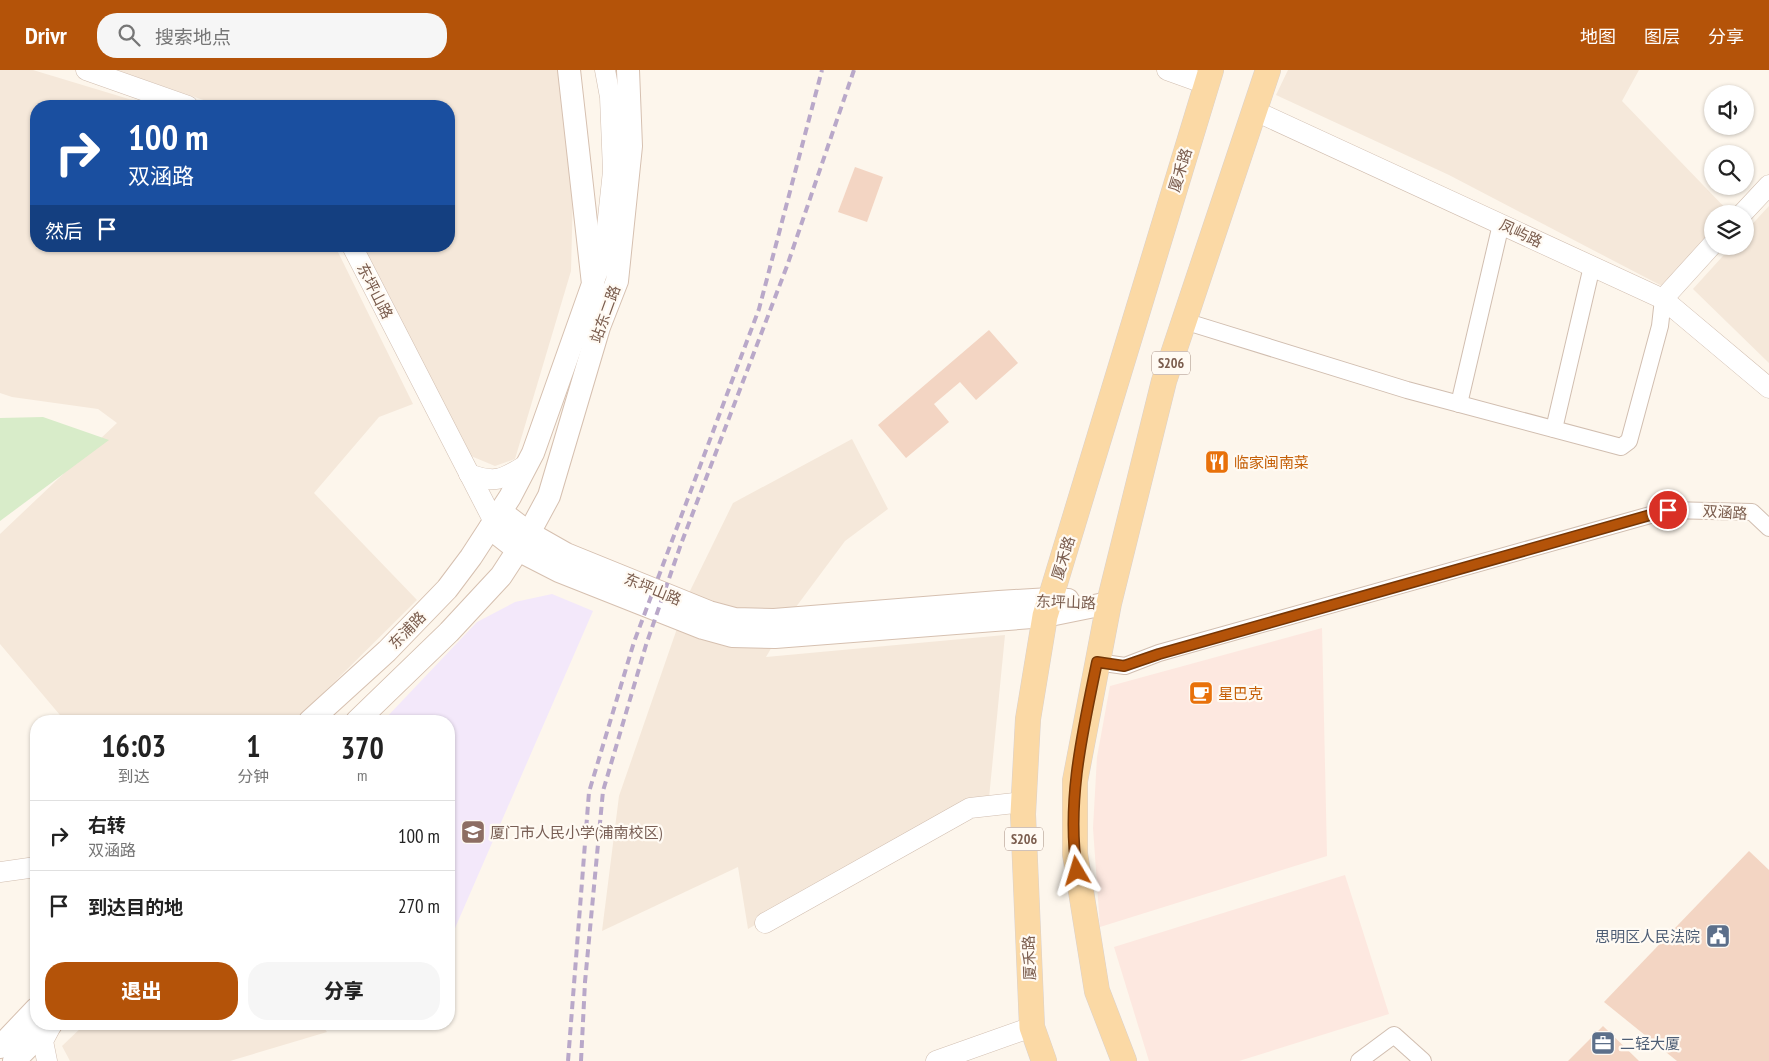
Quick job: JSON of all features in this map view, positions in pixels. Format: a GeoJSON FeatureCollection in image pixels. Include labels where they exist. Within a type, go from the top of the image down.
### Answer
{"type":"FeatureCollection","features":[{"type":"Feature","properties":{"kind":"main road"},"geometry":{"type":"LineString","coordinates":[[569,70],[593,284]]}},
{"type":"Feature","properties":{"kind":"main road","name":"站东二路"},"geometry":{"type":"LineString","coordinates":[[528,534],[549,496],[599,328],[617,281],[631,146],[628,70]]}},
{"type":"Feature","properties":{"kind":"main road","name":"S206"},"geometry":{"type":"LineString","coordinates":[[1124,1061],[1097,991],[1074,854],[1075,781],[1109,603],[1164,382],[1253,110],[1268,70]]}},
{"type":"Feature","properties":{"kind":"main road","name":"厦禾路"},"geometry":{"type":"LineString","coordinates":[[1044,1061],[1032,1027],[1024,802],[1028,719],[1047,608],[1209,77]]}},
{"type":"Feature","properties":{"kind":"main road","name":"东浦路"},"geometry":{"type":"LineString","coordinates":[[317,715],[387,651],[447,589],[471,558],[526,465],[593,284]]}},
{"type":"Feature","properties":{"kind":"main road","name":"东坪山路"},"geometry":{"type":"LineString","coordinates":[[495,520],[528,534],[559,571],[703,628],[732,636],[775,637],[1109,603]]}},
{"type":"Feature","properties":{"kind":"main road","name":"东浦路"},"geometry":{"type":"LineString","coordinates":[[363,715],[449,632],[501,576],[528,534]]}},
{"type":"Feature","properties":{"kind":"main road","name":"S206"},"geometry":{"type":"LineString","coordinates":[[1105,1012],[1118,1061]]}},
{"type":"Feature","properties":{"kind":"main road"},"geometry":{"type":"LineString","coordinates":[[0,1047],[30,1015]]}},
{"type":"Feature","properties":{"kind":"main road"},"geometry":{"type":"LineString","coordinates":[[14,1061],[46,1030]]}},
{"type":"Feature","properties":{"kind":"street"},"geometry":{"type":"LineString","coordinates":[[86,70],[171,100]]}},
{"type":"Feature","properties":{"kind":"street"},"geometry":{"type":"LineString","coordinates":[[593,284],[604,255],[612,171],[610,97],[605,70]]}},
{"type":"Feature","properties":{"kind":"street"},"geometry":{"type":"LineString","coordinates":[[1168,70],[1209,77]]}},
{"type":"Feature","properties":{"kind":"street","name":"凤屿路"},"geometry":{"type":"LineString","coordinates":[[1253,110],[1663,298],[1769,388]]}},
{"type":"Feature","properties":{"kind":"street"},"geometry":{"type":"LineString","coordinates":[[1750,205],[1769,185]]}},
{"type":"Feature","properties":{"kind":"street"},"geometry":{"type":"LineString","coordinates":[[1459,404],[1501,224]]}},
{"type":"Feature","properties":{"kind":"street","name":"东坪山路"},"geometry":{"type":"LineString","coordinates":[[355,252],[469,474],[495,520]]}},
{"type":"Feature","properties":{"kind":"street"},"geometry":{"type":"LineString","coordinates":[[1184,321],[1408,390],[1621,447],[1629,441],[1660,326],[1663,298],[1704,254]]}},
{"type":"Feature","properties":{"kind":"street"},"geometry":{"type":"LineString","coordinates":[[1554,430],[1592,266]]}},
{"type":"Feature","properties":{"kind":"street"},"geometry":{"type":"LineString","coordinates":[[469,474],[491,481],[502,479],[526,465]]}},
{"type":"Feature","properties":{"kind":"street","name":"双涵路"},"geometry":{"type":"LineString","coordinates":[[1097,662],[1124,666],[1159,654],[1668,510],[1752,512],[1769,528]]}},
{"type":"Feature","properties":{"kind":"street"},"geometry":{"type":"LineString","coordinates":[[765,923],[970,808],[1024,802]]}},
{"type":"Feature","properties":{"kind":"street"},"geometry":{"type":"LineString","coordinates":[[0,872],[30,868]]}},
{"type":"Feature","properties":{"kind":"street"},"geometry":{"type":"LineString","coordinates":[[936,1061],[1032,1027]]}},
{"type":"Feature","properties":{"kind":"street"},"geometry":{"type":"LineString","coordinates":[[47,1061],[43,1041],[49,1030]]}},
{"type":"Feature","properties":{"kind":"street"},"geometry":{"type":"LineString","coordinates":[[1359,1061],[1394,1034],[1423,1061]]}},
{"type":"Feature","properties":{"kind":"shaded area"},"geometry":{"type":"Polygon","coordinates":[[[0,70],[33,70],[132,100],[30,100],[30,252],[338,252],[413,404],[379,417],[314,493],[417,600],[301,715],[60,715],[0,644],[0,534],[117,423],[98,409],[12,397],[0,393],[0,70]]]}},
{"type":"Feature","properties":{"kind":"shaded area"},"geometry":{"type":"Polygon","coordinates":[[[116,70],[559,70],[573,193],[571,271],[515,459],[495,466],[471,456],[365,252],[455,252],[455,100],[204,100],[116,70]]]}},
{"type":"Feature","properties":{"kind":"shaded area"},"geometry":{"type":"Polygon","coordinates":[[[1288,70],[1639,70],[1622,101],[1704,186],[1704,195],[1713,195],[1722,205],[1704,205],[1704,243],[1662,286],[1449,175],[1276,95],[1288,70]]]}},
{"type":"Feature","properties":{"kind":"shaded area"},"geometry":{"type":"Polygon","coordinates":[[[1769,206],[1769,363],[1693,289],[1724,255],[1754,255],[1754,222],[1769,206]]]}},
{"type":"Feature","properties":{"kind":"shaded area"},"geometry":{"type":"Polygon","coordinates":[[[852,439],[888,509],[845,541],[793,611],[766,657],[1005,635],[989,798],[960,806],[748,929],[738,867],[602,931],[619,796],[690,591],[733,503],[852,439]]]}},
{"type":"Feature","properties":{"kind":"shaded area","name":"厦门市人民小学(浦南校区)"},"geometry":{"type":"Polygon","coordinates":[[[552,594],[593,611],[455,928],[455,715],[389,715],[477,622],[515,602],[552,594]]]}},
{"type":"Feature","properties":{"kind":"shaded area"},"geometry":{"type":"Polygon","coordinates":[[[1322,628],[1327,856],[1100,927],[1093,828],[1097,757],[1110,686],[1322,628]]]}},
{"type":"Feature","properties":{"kind":"shaded area"},"geometry":{"type":"Polygon","coordinates":[[[1345,875],[1389,1014],[1239,1061],[1149,1061],[1114,947],[1345,875]]]}},
{"type":"Feature","properties":{"kind":"shaded area"},"geometry":{"type":"Polygon","coordinates":[[[79,1030],[326,1030],[327,1032],[230,1061],[70,1061],[62,1046],[79,1030]]]}},
{"type":"Feature","properties":{"kind":"green space"},"geometry":{"type":"Polygon","coordinates":[[[43,417],[109,440],[0,521],[0,418],[43,417]]]}},
{"type":"Feature","properties":{"kind":"building"},"geometry":{"type":"Polygon","coordinates":[[[855,167],[883,177],[867,222],[838,212],[855,167]]]}},
{"type":"Feature","properties":{"kind":"building"},"geometry":{"type":"Polygon","coordinates":[[[989,330],[1018,363],[976,400],[960,382],[934,404],[949,422],[906,458],[878,425],[989,330]]]}},
{"type":"Feature","properties":{"kind":"building","name":"思明区人民法院"},"geometry":{"type":"Polygon","coordinates":[[[1749,851],[1769,870],[1769,1061],[1677,1061],[1604,1002],[1749,851]]]}},
{"type":"Feature","properties":{"kind":"building","name":"二轻大厦"},"geometry":{"type":"Polygon","coordinates":[[[1603,1026],[1639,1061],[1568,1061],[1603,1026]]]}},
{"type":"Feature","properties":{"kind":"railway"},"geometry":{"type":"LineString","coordinates":[[568,1061],[589,792],[634,642],[759,309],[822,70]]}},
{"type":"Feature","properties":{"kind":"railway"},"geometry":{"type":"LineString","coordinates":[[581,1061],[585,982],[603,791],[646,645],[681,544],[787,266],[854,70]]}},
{"type":"Feature","properties":{"kind":"place","name":"临家闽南菜"},"geometry":{"type":"Point","coordinates":[1217,462]}},
{"type":"Feature","properties":{"kind":"place","name":"星巴克"},"geometry":{"type":"Point","coordinates":[1201,693]}},
{"type":"Feature","properties":{"kind":"place","name":"厦门市人民小学(浦南校区)"},"geometry":{"type":"Point","coordinates":[473,832]}},
{"type":"Feature","properties":{"kind":"place","name":"思明区人民法院"},"geometry":{"type":"Point","coordinates":[1718,936]}},
{"type":"Feature","properties":{"kind":"place","name":"二轻大厦"},"geometry":{"type":"Point","coordinates":[1603,1043]}},
{"type":"Feature","properties":{"kind":"route"},"geometry":{"type":"LineString","coordinates":[[1077,871],[1074,854],[1075,781],[1097,662],[1124,666],[1159,654],[1668,510]]}}]}
